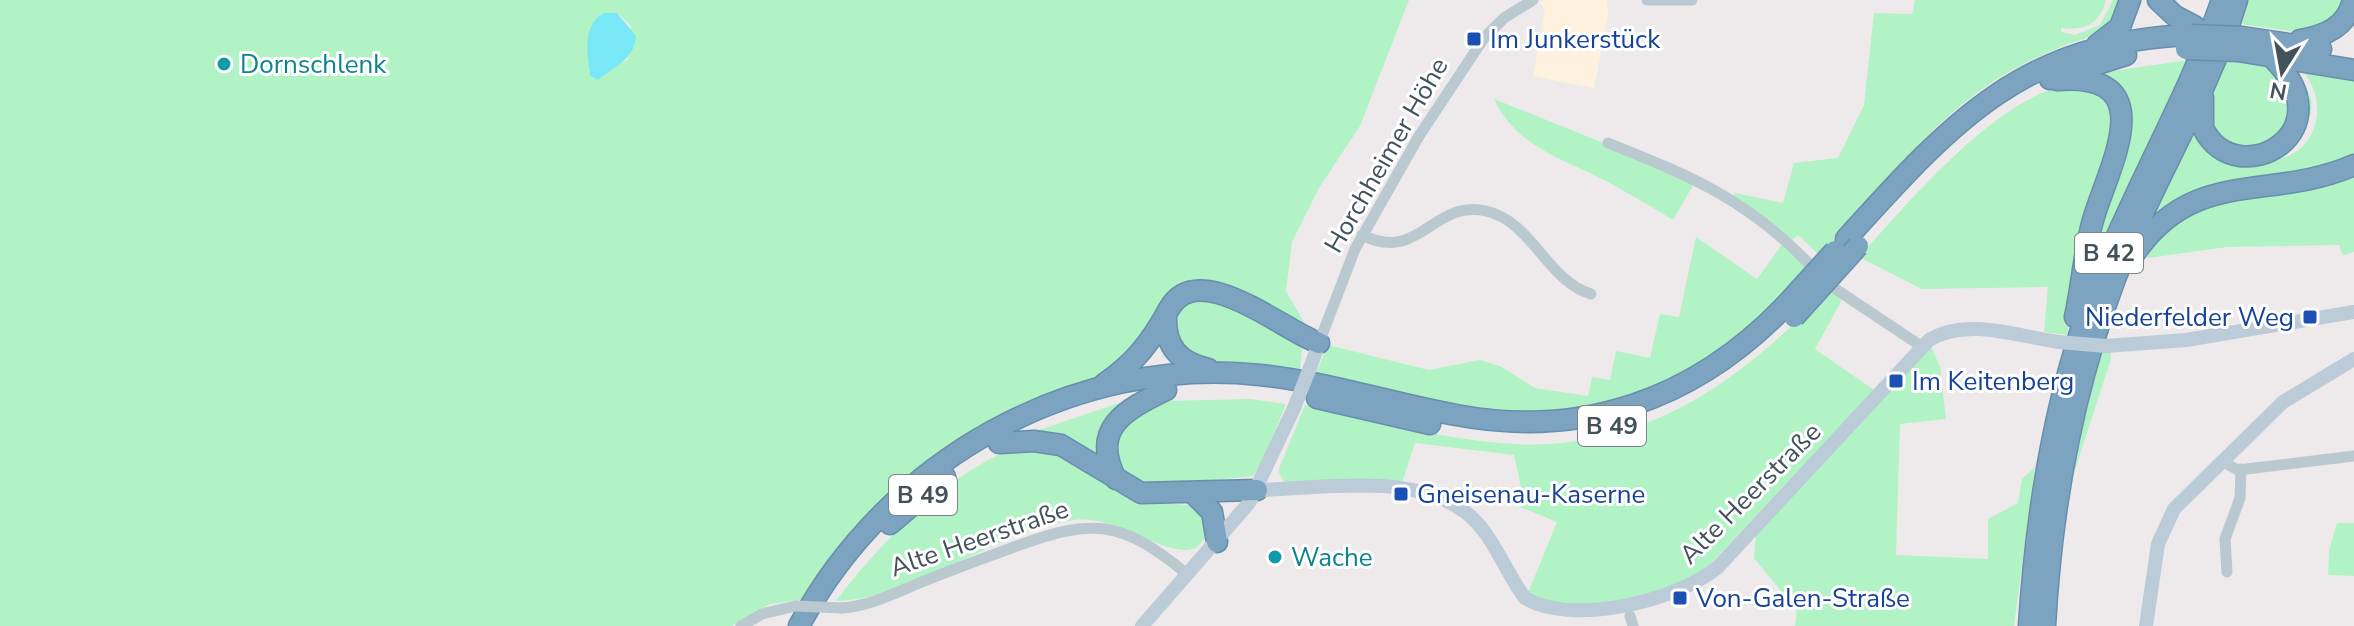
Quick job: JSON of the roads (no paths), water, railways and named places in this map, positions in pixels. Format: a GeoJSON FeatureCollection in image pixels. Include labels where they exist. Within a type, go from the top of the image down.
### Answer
{"type":"FeatureCollection","features":[{"type":"Feature","properties":{"kind":"highway","name":"B 49"},"geometry":{"type":"LineString","coordinates":[[2090,49],[2120,27],[2130,0]]}},
{"type":"Feature","properties":{"kind":"highway"},"geometry":{"type":"LineString","coordinates":[[2158,0],[2190,36],[2240,44],[2289,42],[2319,36],[2337,27],[2348,15],[2353,0]]}},
{"type":"Feature","properties":{"kind":"highway","name":"B 42"},"geometry":{"type":"LineString","coordinates":[[2045,626],[2060,475],[2081,376],[2105,304],[2207,77],[2233,2]]}},
{"type":"Feature","properties":{"kind":"highway","name":"B 42"},"geometry":{"type":"LineString","coordinates":[[2029,626],[2042,486],[2064,380],[2103,268],[2233,2]]}},
{"type":"Feature","properties":{"kind":"highway"},"geometry":{"type":"LineString","coordinates":[[2046,80],[2190,36],[2219,35],[2267,53],[2354,70]]}},
{"type":"Feature","properties":{"kind":"highway","name":"B 49"},"geometry":{"type":"LineString","coordinates":[[1852,243],[1925,151],[1967,114],[2020,79],[2090,49],[2140,39],[2190,36]]}},
{"type":"Feature","properties":{"kind":"highway"},"geometry":{"type":"LineString","coordinates":[[2289,42],[2354,57]]}},
{"type":"Feature","properties":{"kind":"highway"},"geometry":{"type":"LineString","coordinates":[[2207,77],[2200,120],[2212,143],[2229,152],[2254,156],[2290,149],[2311,128],[2314,99],[2304,80],[2267,53]]}},
{"type":"Feature","properties":{"kind":"highway"},"geometry":{"type":"LineString","coordinates":[[2046,80],[2074,79],[2100,84],[2117,101],[2124,123],[2090,231],[2065,355],[2064,380]]}},
{"type":"Feature","properties":{"kind":"highway","name":"B 49"},"geometry":{"type":"LineString","coordinates":[[814,626],[839,586],[889,526],[949,474],[999,443],[1069,412],[1166,390],[1231,387],[1275,390],[1479,433],[1562,435],[1621,424],[1679,403],[1729,373],[1852,243],[1950,147],[1992,112],[2046,80]]}},
{"type":"Feature","properties":{"kind":"highway"},"geometry":{"type":"LineString","coordinates":[[2105,304],[2148,234],[2187,203],[2224,191],[2316,179],[2354,165]]}},
{"type":"Feature","properties":{"kind":"highway"},"geometry":{"type":"LineString","coordinates":[[1098,389],[1142,355],[1184,294],[1211,290],[1319,343]]}},
{"type":"Feature","properties":{"kind":"highway","name":"B 49"},"geometry":{"type":"LineString","coordinates":[[798,616],[863,533],[923,477],[1008,422],[1098,389],[1161,377],[1223,373],[1296,380],[1485,420],[1563,422],[1626,409],[1678,389],[1789,312]]}},
{"type":"Feature","properties":{"kind":"highway"},"geometry":{"type":"LineString","coordinates":[[1166,316],[1168,339],[1180,358],[1223,373]]}},
{"type":"Feature","properties":{"kind":"highway"},"geometry":{"type":"LineString","coordinates":[[1116,479],[1107,455],[1112,427],[1127,411],[1166,390]]}},
{"type":"Feature","properties":{"kind":"highway"},"geometry":{"type":"LineString","coordinates":[[999,443],[1034,441],[1061,445],[1129,489],[1147,495],[1257,490]]}},
{"type":"Feature","properties":{"kind":"highway"},"geometry":{"type":"LineString","coordinates":[[1193,493],[1212,512],[1217,542]]}},
{"type":"Feature","properties":{"kind":"street","name":"Horchheimer Höhe"},"geometry":{"type":"LineString","coordinates":[[1257,490],[1294,408],[1362,235],[1452,85],[1496,25],[1533,0]]}},
{"type":"Feature","properties":{"kind":"street"},"geometry":{"type":"LineString","coordinates":[[1647,0],[1692,0]]}},
{"type":"Feature","properties":{"kind":"street"},"geometry":{"type":"LineString","coordinates":[[1608,143],[1724,193],[1779,234],[1812,267]]}},
{"type":"Feature","properties":{"kind":"street"},"geometry":{"type":"LineString","coordinates":[[1362,235],[1380,243],[1398,244],[1413,239],[1449,214],[1470,209],[1488,211],[1507,220],[1559,274],[1591,294]]}},
{"type":"Feature","properties":{"kind":"street"},"geometry":{"type":"LineString","coordinates":[[1831,286],[1921,346]]}},
{"type":"Feature","properties":{"kind":"street","name":"Alte Heerstraße"},"geometry":{"type":"LineString","coordinates":[[1257,490],[1375,488],[1438,498],[1465,512],[1482,529],[1524,596],[1537,608],[1576,623],[1632,621],[1699,582],[1718,567],[1921,346],[1945,332],[1963,329],[2106,346],[2186,340],[2354,312]]}},
{"type":"Feature","properties":{"kind":"street"},"geometry":{"type":"LineString","coordinates":[[2146,626],[2164,524],[2177,505],[2283,402],[2353,361]]}},
{"type":"Feature","properties":{"kind":"street"},"geometry":{"type":"LineString","coordinates":[[2221,461],[2233,469],[2241,469],[2354,456]]}},
{"type":"Feature","properties":{"kind":"street"},"geometry":{"type":"LineString","coordinates":[[2227,572],[2225,539],[2240,498],[2241,469]]}},
{"type":"Feature","properties":{"kind":"street"},"geometry":{"type":"LineString","coordinates":[[1142,626],[1217,542],[1257,490]]}},
{"type":"Feature","properties":{"kind":"street","name":"Alte Heerstraße"},"geometry":{"type":"LineString","coordinates":[[741,626],[762,614],[798,616],[876,600],[1078,526],[1105,528],[1132,538],[1187,574]]}},
{"type":"Feature","properties":{"kind":"water"},"geometry":{"type":"Polygon","coordinates":[[[604,13],[617,13],[636,36],[628,57],[598,80],[590,76],[587,50],[592,25],[604,13]]]}},
{"type":"Feature","properties":{"kind":"place","name":"Im Junkerstück"},"geometry":{"type":"Point","coordinates":[1474,39]}},
{"type":"Feature","properties":{"kind":"place","name":"Dornschlenk"},"geometry":{"type":"Point","coordinates":[224,64]}},
{"type":"Feature","properties":{"kind":"place","name":"Niederfelder Weg"},"geometry":{"type":"Point","coordinates":[2310,317]}},
{"type":"Feature","properties":{"kind":"place","name":"Im Keitenberg"},"geometry":{"type":"Point","coordinates":[1896,381]}},
{"type":"Feature","properties":{"kind":"place","name":"Gneisenau-Kaserne"},"geometry":{"type":"Point","coordinates":[1401,494]}},
{"type":"Feature","properties":{"kind":"place","name":"Wache"},"geometry":{"type":"Point","coordinates":[1275,557]}},
{"type":"Feature","properties":{"kind":"place","name":"Von-Galen-Straße"},"geometry":{"type":"Point","coordinates":[1680,598]}}]}
